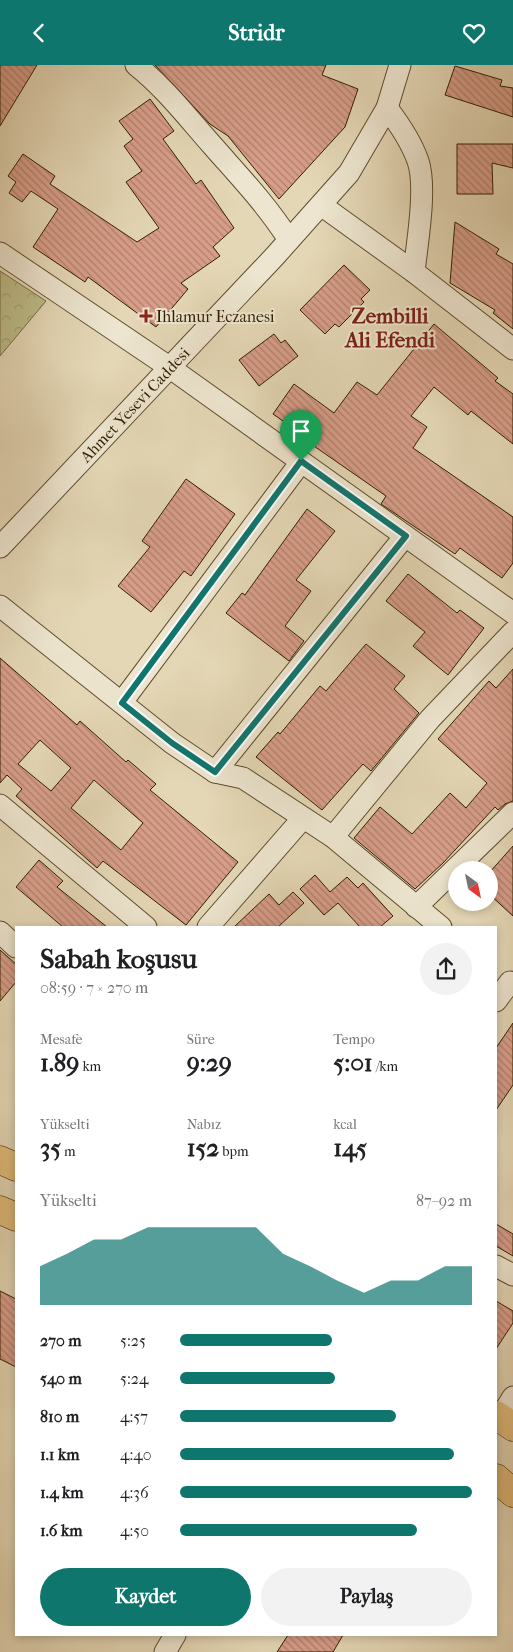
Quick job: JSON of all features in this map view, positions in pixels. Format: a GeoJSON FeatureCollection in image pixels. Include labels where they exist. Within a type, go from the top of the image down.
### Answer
{"type":"FeatureCollection","features":[{"type":"Feature","properties":{"kind":"main road"},"geometry":{"type":"LineString","coordinates":[[0,1210],[15,1217]]}},
{"type":"Feature","properties":{"kind":"main road"},"geometry":{"type":"LineString","coordinates":[[497,1479],[513,1493]]}},
{"type":"Feature","properties":{"kind":"street"},"geometry":{"type":"LineString","coordinates":[[136,65],[154,79],[275,217],[289,240]]}},
{"type":"Feature","properties":{"kind":"street","name":"Ahmet Yesevi Caddesi"},"geometry":{"type":"LineString","coordinates":[[0,547],[289,240],[349,173],[387,108],[400,65]]}},
{"type":"Feature","properties":{"kind":"street"},"geometry":{"type":"LineString","coordinates":[[387,108],[408,137],[419,163],[421,192],[414,272]]}},
{"type":"Feature","properties":{"kind":"street"},"geometry":{"type":"LineString","coordinates":[[321,205],[414,272],[513,349]]}},
{"type":"Feature","properties":{"kind":"street"},"geometry":{"type":"LineString","coordinates":[[0,253],[169,367],[513,613]]}},
{"type":"Feature","properties":{"kind":"street"},"geometry":{"type":"LineString","coordinates":[[122,703],[301,461]]}},
{"type":"Feature","properties":{"kind":"street"},"geometry":{"type":"LineString","coordinates":[[215,772],[406,536]]}},
{"type":"Feature","properties":{"kind":"street"},"geometry":{"type":"LineString","coordinates":[[0,606],[172,743],[215,772],[243,778],[333,837],[440,926]]}},
{"type":"Feature","properties":{"kind":"street"},"geometry":{"type":"LineString","coordinates":[[333,837],[430,719],[513,631]]}},
{"type":"Feature","properties":{"kind":"street"},"geometry":{"type":"LineString","coordinates":[[0,805],[145,926]]}},
{"type":"Feature","properties":{"kind":"street"},"geometry":{"type":"LineString","coordinates":[[416,907],[513,813]]}},
{"type":"Feature","properties":{"kind":"street"},"geometry":{"type":"LineString","coordinates":[[209,926],[303,818]]}},
{"type":"Feature","properties":{"kind":"street"},"geometry":{"type":"LineString","coordinates":[[0,932],[15,946]]}},
{"type":"Feature","properties":{"kind":"street"},"geometry":{"type":"LineString","coordinates":[[497,999],[506,980]]}},
{"type":"Feature","properties":{"kind":"street"},"geometry":{"type":"LineString","coordinates":[[497,1267],[513,1275]]}},
{"type":"Feature","properties":{"kind":"street"},"geometry":{"type":"LineString","coordinates":[[165,1652],[174,1636]]}},
{"type":"Feature","properties":{"kind":"green space"},"geometry":{"type":"Polygon","coordinates":[[[0,271],[46,301],[0,356],[0,271]]]}},
{"type":"Feature","properties":{"kind":"building"},"geometry":{"type":"Polygon","coordinates":[[[0,65],[37,65],[0,126],[0,65]]]}},
{"type":"Feature","properties":{"kind":"building"},"geometry":{"type":"Polygon","coordinates":[[[155,65],[326,65],[322,75],[358,89],[345,127],[279,199],[228,136],[210,124],[155,65]]]}},
{"type":"Feature","properties":{"kind":"building"},"geometry":{"type":"Polygon","coordinates":[[[455,66],[502,80],[500,86],[513,88],[513,117],[445,95],[455,66]]]}},
{"type":"Feature","properties":{"kind":"building"},"geometry":{"type":"Polygon","coordinates":[[[150,99],[174,131],[163,139],[196,184],[201,180],[234,228],[213,247],[220,256],[181,283],[188,289],[156,327],[88,277],[85,282],[33,247],[58,209],[31,191],[22,202],[9,193],[16,182],[8,176],[23,154],[55,176],[50,184],[137,242],[159,228],[126,182],[142,171],[124,146],[133,139],[119,121],[150,99]]]}},
{"type":"Feature","properties":{"kind":"building"},"geometry":{"type":"Polygon","coordinates":[[[457,144],[513,144],[513,168],[492,163],[493,194],[457,194],[457,144]]]}},
{"type":"Feature","properties":{"kind":"building"},"geometry":{"type":"Polygon","coordinates":[[[455,222],[499,249],[496,254],[513,264],[513,329],[493,313],[495,310],[450,283],[455,222]]]}},
{"type":"Feature","properties":{"kind":"building"},"geometry":{"type":"Polygon","coordinates":[[[344,265],[370,290],[361,299],[364,302],[339,327],[335,324],[325,334],[300,310],[344,265]]]}},
{"type":"Feature","properties":{"kind":"building"},"geometry":{"type":"Polygon","coordinates":[[[434,324],[498,378],[495,381],[513,394],[513,444],[471,411],[468,415],[434,387],[411,416],[427,427],[413,448],[513,517],[513,563],[502,578],[460,548],[455,554],[381,504],[386,496],[311,444],[313,442],[273,414],[294,384],[334,413],[357,382],[377,395],[434,324]]]}},
{"type":"Feature","properties":{"kind":"building"},"geometry":{"type":"Polygon","coordinates":[[[274,334],[281,343],[285,340],[298,356],[259,386],[239,360],[274,334]]]}},
{"type":"Feature","properties":{"kind":"building"},"geometry":{"type":"Polygon","coordinates":[[[186,479],[235,514],[191,576],[184,571],[151,612],[118,586],[150,547],[142,541],[186,479]]]}},
{"type":"Feature","properties":{"kind":"building"},"geometry":{"type":"Polygon","coordinates":[[[307,509],[335,531],[296,580],[311,591],[285,626],[304,641],[289,661],[226,613],[242,593],[245,595],[307,509]]]}},
{"type":"Feature","properties":{"kind":"building"},"geometry":{"type":"Polygon","coordinates":[[[408,574],[457,613],[460,610],[484,628],[448,675],[413,646],[425,632],[386,601],[408,574]]]}},
{"type":"Feature","properties":{"kind":"building"},"geometry":{"type":"Polygon","coordinates":[[[366,644],[405,676],[394,689],[419,713],[371,771],[363,764],[322,810],[256,757],[278,732],[280,734],[320,686],[326,691],[366,644]]]}},
{"type":"Feature","properties":{"kind":"building"},"geometry":{"type":"Polygon","coordinates":[[[0,658],[77,725],[80,721],[126,762],[128,760],[156,784],[150,790],[238,862],[186,925],[103,861],[97,868],[16,796],[22,789],[7,775],[0,783],[0,658]],[[40,740],[18,764],[51,791],[71,768],[40,740]],[[94,780],[71,808],[121,850],[143,823],[94,780]]]}},
{"type":"Feature","properties":{"kind":"building"},"geometry":{"type":"Polygon","coordinates":[[[513,669],[513,801],[505,804],[498,810],[495,807],[443,863],[415,889],[354,838],[380,807],[412,834],[450,793],[466,808],[487,783],[438,739],[489,681],[496,688],[513,669]]]}},
{"type":"Feature","properties":{"kind":"building"},"geometry":{"type":"Polygon","coordinates":[[[513,846],[513,916],[498,902],[498,863],[513,846]]]}},
{"type":"Feature","properties":{"kind":"building"},"geometry":{"type":"Polygon","coordinates":[[[39,860],[63,881],[57,887],[106,926],[62,926],[16,887],[39,860]]]}},
{"type":"Feature","properties":{"kind":"building"},"geometry":{"type":"Polygon","coordinates":[[[315,875],[330,892],[347,877],[358,888],[363,883],[393,916],[381,926],[359,926],[338,903],[324,915],[300,889],[315,875]]]}},
{"type":"Feature","properties":{"kind":"building"},"geometry":{"type":"Polygon","coordinates":[[[293,892],[304,903],[279,926],[235,926],[269,894],[279,905],[293,892]]]}},
{"type":"Feature","properties":{"kind":"building"},"geometry":{"type":"Polygon","coordinates":[[[0,950],[15,963],[15,983],[0,1001],[0,950]]]}},
{"type":"Feature","properties":{"kind":"building"},"geometry":{"type":"Polygon","coordinates":[[[513,1023],[513,1085],[497,1109],[497,1047],[513,1023]]]}},
{"type":"Feature","properties":{"kind":"building"},"geometry":{"type":"Polygon","coordinates":[[[497,1225],[513,1234],[513,1256],[497,1247],[497,1225]]]}},
{"type":"Feature","properties":{"kind":"building"},"geometry":{"type":"Polygon","coordinates":[[[0,1291],[15,1298],[15,1366],[0,1359],[0,1291]]]}},
{"type":"Feature","properties":{"kind":"building"},"geometry":{"type":"Polygon","coordinates":[[[497,1302],[513,1311],[513,1323],[497,1347],[497,1302]]]}},
{"type":"Feature","properties":{"kind":"building"},"geometry":{"type":"Polygon","coordinates":[[[287,1636],[342,1636],[333,1652],[277,1652],[287,1636]]]}},
{"type":"Feature","properties":{"kind":"place","name":"Ihlamur Eczanesi"},"geometry":{"type":"Point","coordinates":[146,316]}},
{"type":"Feature","properties":{"kind":"district","name":"Zembilli Ali Efendi"},"geometry":{"type":"Point","coordinates":[390,328]}},
{"type":"Feature","properties":{"kind":"route"},"geometry":{"type":"LineString","coordinates":[[301,461],[406,536],[215,772],[172,743],[122,703],[301,461]]}}]}
